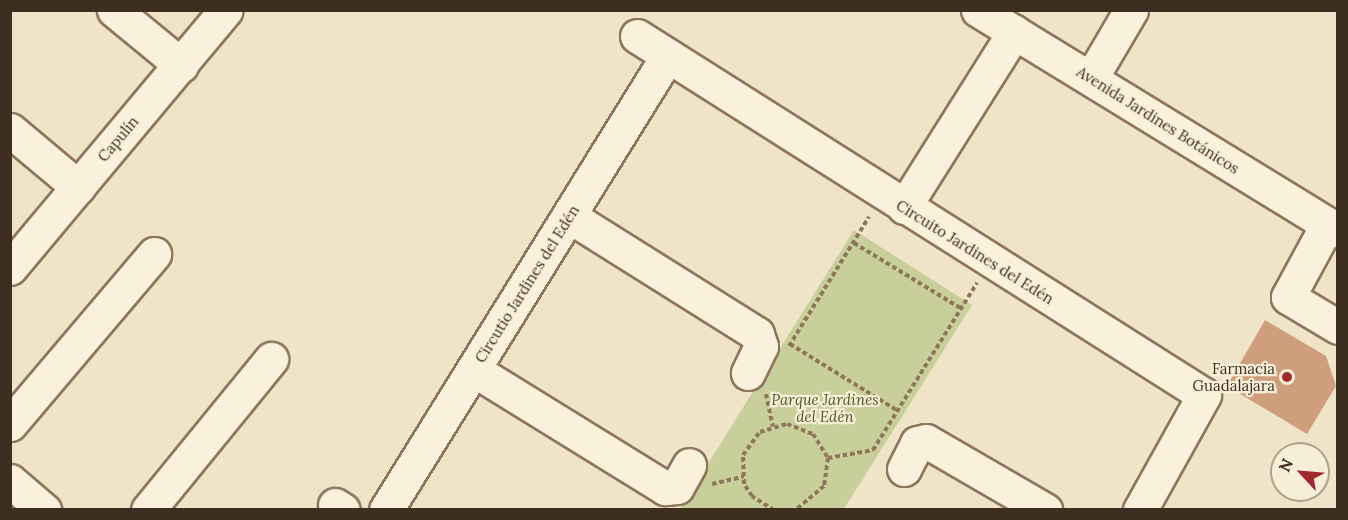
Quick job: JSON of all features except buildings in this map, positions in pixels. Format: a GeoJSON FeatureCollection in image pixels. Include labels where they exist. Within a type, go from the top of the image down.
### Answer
{"type":"FeatureCollection","features":[{"type":"Feature","properties":{"kind":"street"},"geometry":{"type":"LineString","coordinates":[[114,10],[181,65]]}},
{"type":"Feature","properties":{"kind":"street","name":"Capulín"},"geometry":{"type":"LineString","coordinates":[[10,268],[226,10]]}},
{"type":"Feature","properties":{"kind":"street","name":"Avenida Jardines Botánicos"},"geometry":{"type":"LineString","coordinates":[[978,10],[1332,228]]}},
{"type":"Feature","properties":{"kind":"street"},"geometry":{"type":"LineString","coordinates":[[1091,78],[1131,10]]}},
{"type":"Feature","properties":{"kind":"street"},"geometry":{"type":"LineString","coordinates":[[894,200],[1014,32]]}},
{"type":"Feature","properties":{"kind":"street","name":"Circuito Jardines del Edén"},"geometry":{"type":"LineString","coordinates":[[637,36],[990,262],[1204,395],[1140,510]]}},
{"type":"Feature","properties":{"kind":"street","name":"Circutio Jardines del Edén"},"geometry":{"type":"LineString","coordinates":[[386,510],[667,57]]}},
{"type":"Feature","properties":{"kind":"street"},"geometry":{"type":"LineString","coordinates":[[10,130],[78,187]]}},
{"type":"Feature","properties":{"kind":"street"},"geometry":{"type":"LineString","coordinates":[[569,216],[757,334],[761,346],[756,379]]}},
{"type":"Feature","properties":{"kind":"street"},"geometry":{"type":"LineString","coordinates":[[1332,228],[1288,297],[1338,327]]}},
{"type":"Feature","properties":{"kind":"street"},"geometry":{"type":"LineString","coordinates":[[10,424],[154,254]]}},
{"type":"Feature","properties":{"kind":"street"},"geometry":{"type":"LineString","coordinates":[[148,510],[272,359]]}},
{"type":"Feature","properties":{"kind":"street"},"geometry":{"type":"LineString","coordinates":[[474,370],[665,488],[677,487],[697,479]]}},
{"type":"Feature","properties":{"kind":"street"},"geometry":{"type":"LineString","coordinates":[[904,469],[917,443],[926,441],[1046,510]]}},
{"type":"Feature","properties":{"kind":"street"},"geometry":{"type":"LineString","coordinates":[[10,481],[45,510]]}},
{"type":"Feature","properties":{"kind":"path"},"geometry":{"type":"LineString","coordinates":[[785,352],[854,243],[894,200]]}},
{"type":"Feature","properties":{"kind":"path"},"geometry":{"type":"LineString","coordinates":[[854,243],[962,309]]}},
{"type":"Feature","properties":{"kind":"path"},"geometry":{"type":"LineString","coordinates":[[828,458],[873,450],[990,262]]}},
{"type":"Feature","properties":{"kind":"path"},"geometry":{"type":"LineString","coordinates":[[790,344],[898,411]]}},
{"type":"Feature","properties":{"kind":"path"},"geometry":{"type":"LineString","coordinates":[[756,379],[773,426]]}},
{"type":"Feature","properties":{"kind":"path"},"geometry":{"type":"LineString","coordinates":[[774,510],[762,507],[743,477],[749,442],[773,426],[807,430],[828,458],[824,486],[797,509]]}},
{"type":"Feature","properties":{"kind":"path"},"geometry":{"type":"LineString","coordinates":[[697,479],[710,485],[743,477]]}},
{"type":"Feature","properties":{"kind":"green space","name":"Parque Jardines del Edén"},"geometry":{"type":"Polygon","coordinates":[[[854,230],[972,305],[844,509],[679,510],[854,230]]]}},
{"type":"Feature","properties":{"kind":"place","name":"Farmacia Guadalajara"},"geometry":{"type":"Point","coordinates":[1287,377]}}]}
